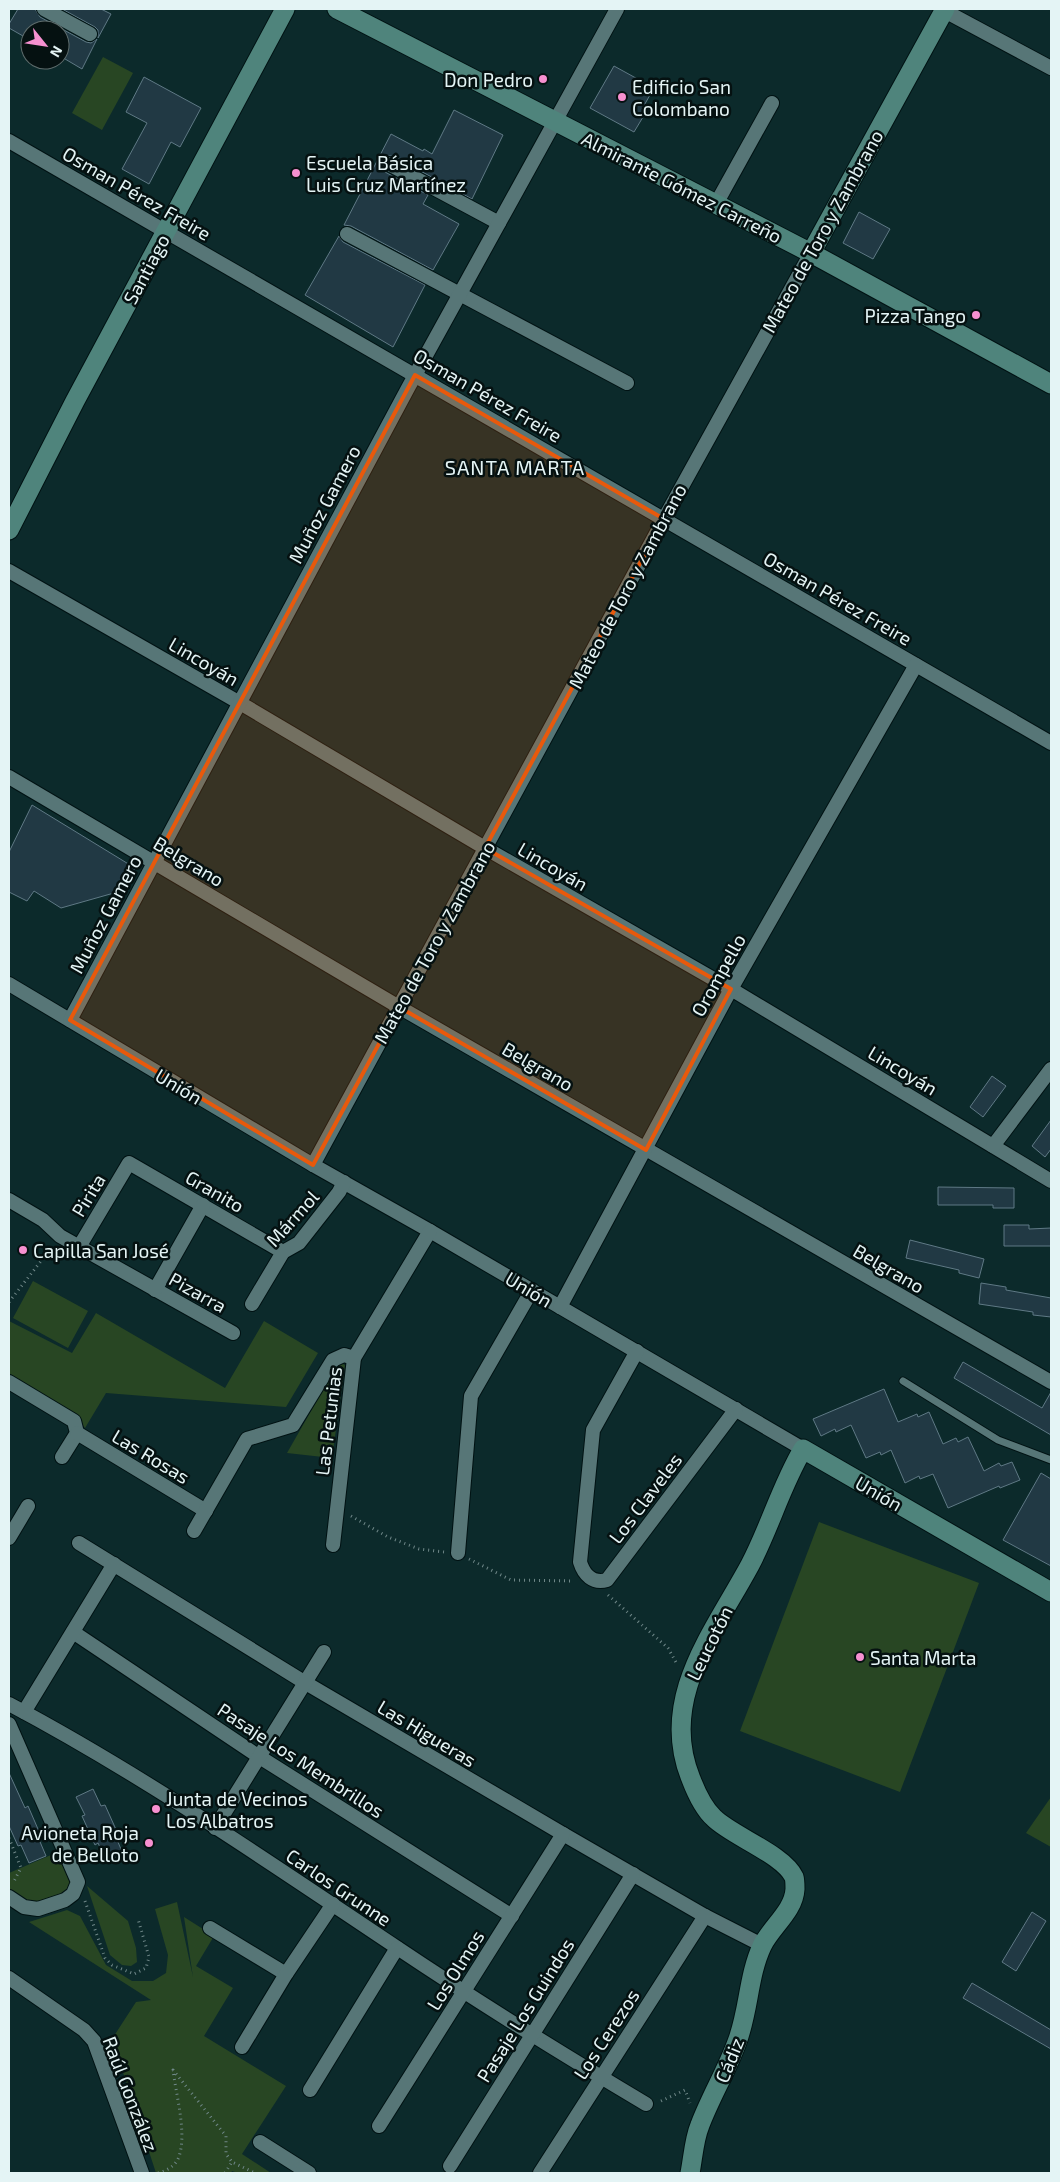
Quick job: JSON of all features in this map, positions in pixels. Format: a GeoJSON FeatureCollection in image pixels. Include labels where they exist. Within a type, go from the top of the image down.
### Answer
{"type":"FeatureCollection","features":[{"type":"Feature","properties":{"kind":"street"},"geometry":{"type":"LineString","coordinates":[[44,9],[90,34]]}},
{"type":"Feature","properties":{"kind":"street","name":"Santiago"},"geometry":{"type":"LineString","coordinates":[[9,530],[70,410],[285,9]]}},
{"type":"Feature","properties":{"kind":"street","name":"Almirante Gómez Carreño"},"geometry":{"type":"LineString","coordinates":[[337,9],[811,253],[1051,384]]}},
{"type":"Feature","properties":{"kind":"street","name":"Muñoz Gamero"},"geometry":{"type":"LineString","coordinates":[[70,1020],[415,375],[618,9]]}},
{"type":"Feature","properties":{"kind":"street"},"geometry":{"type":"LineString","coordinates":[[943,9],[1051,68]]}},
{"type":"Feature","properties":{"kind":"street","name":"Mateo de Toro y Zambrano"},"geometry":{"type":"LineString","coordinates":[[313,1165],[943,9]]}},
{"type":"Feature","properties":{"kind":"street"},"geometry":{"type":"LineString","coordinates":[[716,204],[772,103]]}},
{"type":"Feature","properties":{"kind":"street","name":"Osman Pérez Freire"},"geometry":{"type":"LineString","coordinates":[[9,141],[1051,743]]}},
{"type":"Feature","properties":{"kind":"street"},"geometry":{"type":"LineString","coordinates":[[389,164],[499,223]]}},
{"type":"Feature","properties":{"kind":"street"},"geometry":{"type":"LineString","coordinates":[[347,234],[627,383]]}},
{"type":"Feature","properties":{"kind":"street","name":"Lincoyán"},"geometry":{"type":"LineString","coordinates":[[9,571],[240,702],[485,848],[731,989],[1051,1181]]}},
{"type":"Feature","properties":{"kind":"street","name":"Orompello"},"geometry":{"type":"LineString","coordinates":[[560,1307],[731,989],[916,665]]}},
{"type":"Feature","properties":{"kind":"street","name":"Belgrano"},"geometry":{"type":"LineString","coordinates":[[9,777],[399,1007],[1051,1382]]}},
{"type":"Feature","properties":{"kind":"street","name":"Unión"},"geometry":{"type":"LineString","coordinates":[[9,984],[313,1165],[637,1350],[1051,1592]]}},
{"type":"Feature","properties":{"kind":"street"},"geometry":{"type":"LineString","coordinates":[[993,1146],[1051,1068]]}},
{"type":"Feature","properties":{"kind":"street","name":"Granito"},"geometry":{"type":"LineString","coordinates":[[128,1163],[283,1252]]}},
{"type":"Feature","properties":{"kind":"street","name":"Pirita"},"geometry":{"type":"LineString","coordinates":[[79,1247],[128,1163]]}},
{"type":"Feature","properties":{"kind":"street","name":"Mármol"},"geometry":{"type":"LineString","coordinates":[[252,1304],[283,1252],[299,1243],[339,1192],[344,1182]]}},
{"type":"Feature","properties":{"kind":"street","name":"Pizarra"},"geometry":{"type":"LineString","coordinates":[[9,1200],[43,1220],[60,1236],[233,1333]]}},
{"type":"Feature","properties":{"kind":"street"},"geometry":{"type":"LineString","coordinates":[[154,1290],[203,1205]]}},
{"type":"Feature","properties":{"kind":"street","name":"Las Petunias"},"geometry":{"type":"LineString","coordinates":[[333,1545],[354,1358],[430,1231]]}},
{"type":"Feature","properties":{"kind":"street"},"geometry":{"type":"LineString","coordinates":[[458,1553],[471,1396],[532,1290]]}},
{"type":"Feature","properties":{"kind":"street"},"geometry":{"type":"LineString","coordinates":[[591,1579],[584,1573],[580,1562],[593,1430],[637,1350]]}},
{"type":"Feature","properties":{"kind":"street"},"geometry":{"type":"LineString","coordinates":[[194,1532],[247,1439],[293,1425],[333,1360],[344,1355],[354,1358]]}},
{"type":"Feature","properties":{"kind":"street","name":"Las Rosas"},"geometry":{"type":"LineString","coordinates":[[9,1382],[74,1421],[77,1433],[206,1511]]}},
{"type":"Feature","properties":{"kind":"street","name":"Los Claveles"},"geometry":{"type":"LineString","coordinates":[[591,1579],[600,1582],[607,1580],[736,1409]]}},
{"type":"Feature","properties":{"kind":"street"},"geometry":{"type":"LineString","coordinates":[[62,1457],[77,1433]]}},
{"type":"Feature","properties":{"kind":"street","name":"Leucotón"},"geometry":{"type":"LineString","coordinates":[[762,1944],[791,1903],[795,1891],[794,1877],[781,1862],[714,1818],[696,1791],[687,1769],[680,1740],[683,1705],[690,1674],[716,1623],[750,1564],[791,1468],[803,1448]]}},
{"type":"Feature","properties":{"kind":"street"},"geometry":{"type":"LineString","coordinates":[[9,1538],[28,1506]]}},
{"type":"Feature","properties":{"kind":"street","name":"Las Higueras"},"geometry":{"type":"LineString","coordinates":[[79,1543],[304,1682],[705,1916],[762,1944]]}},
{"type":"Feature","properties":{"kind":"street"},"geometry":{"type":"LineString","coordinates":[[24,1712],[114,1564]]}},
{"type":"Feature","properties":{"kind":"street","name":"Pasaje Los Membrillos"},"geometry":{"type":"LineString","coordinates":[[73,1632],[258,1756],[512,1916]]}},
{"type":"Feature","properties":{"kind":"street"},"geometry":{"type":"LineString","coordinates":[[215,1828],[324,1652]]}},
{"type":"Feature","properties":{"kind":"street","name":"Carlos Grunne"},"geometry":{"type":"LineString","coordinates":[[9,1704],[113,1764],[215,1828],[464,1991],[646,2104]]}},
{"type":"Feature","properties":{"kind":"street"},"geometry":{"type":"LineString","coordinates":[[9,1724],[78,1882],[73,1894],[65,1900],[38,1909],[24,1907],[9,1897]]}},
{"type":"Feature","properties":{"kind":"street","name":"Los Olmos"},"geometry":{"type":"LineString","coordinates":[[379,2126],[563,1834]]}},
{"type":"Feature","properties":{"kind":"street","name":"Pasaje Los Guindos"},"geometry":{"type":"LineString","coordinates":[[450,2166],[633,1874]]}},
{"type":"Feature","properties":{"kind":"street"},"geometry":{"type":"LineString","coordinates":[[242,2047],[286,1974],[333,1904]]}},
{"type":"Feature","properties":{"kind":"street","name":"Los Cerezos"},"geometry":{"type":"LineString","coordinates":[[540,2173],[705,1916]]}},
{"type":"Feature","properties":{"kind":"street"},"geometry":{"type":"LineString","coordinates":[[210,1928],[286,1974]]}},
{"type":"Feature","properties":{"kind":"street","name":"Cádiz"},"geometry":{"type":"LineString","coordinates":[[690,2173],[699,2126],[723,2077],[738,2040],[753,1970],[762,1944]]}},
{"type":"Feature","properties":{"kind":"street"},"geometry":{"type":"LineString","coordinates":[[310,2090],[397,1948]]}},
{"type":"Feature","properties":{"kind":"street","name":"Raúl González"},"geometry":{"type":"LineString","coordinates":[[9,1978],[84,2030],[94,2041],[142,2173]]}},
{"type":"Feature","properties":{"kind":"street"},"geometry":{"type":"LineString","coordinates":[[260,2142],[308,2173]]}},
{"type":"Feature","properties":{"kind":"lane"},"geometry":{"type":"LineString","coordinates":[[904,1381],[998,1440],[1051,1460]]}},
{"type":"Feature","properties":{"kind":"path"},"geometry":{"type":"LineString","coordinates":[[9,1302],[60,1236]]}},
{"type":"Feature","properties":{"kind":"path"},"geometry":{"type":"LineString","coordinates":[[336,1511],[355,1517],[388,1537],[419,1549],[458,1553],[511,1580],[571,1582],[591,1579],[618,1606],[668,1648],[681,1671],[690,1674]]}},
{"type":"Feature","properties":{"kind":"path"},"geometry":{"type":"LineString","coordinates":[[9,1838],[21,1868],[9,1889]]}},
{"type":"Feature","properties":{"kind":"path"},"geometry":{"type":"LineString","coordinates":[[78,1882],[105,1958],[112,1965],[134,1974],[146,1968],[149,1957],[138,1919]]}},
{"type":"Feature","properties":{"kind":"path"},"geometry":{"type":"LineString","coordinates":[[158,2173],[167,2170],[176,2162],[180,2152],[181,2129],[173,2070],[226,2136],[226,2154],[232,2162],[255,2173]]}},
{"type":"Feature","properties":{"kind":"path"},"geometry":{"type":"LineString","coordinates":[[646,2104],[653,2105],[685,2090],[699,2126]]}},
{"type":"Feature","properties":{"kind":"path"},"geometry":{"type":"LineString","coordinates":[[225,2173],[232,2162]]}},
{"type":"Feature","properties":{"kind":"highlighted area"},"geometry":{"type":"Polygon","coordinates":[[[415,375],[664,519],[485,848],[731,989],[646,1150],[399,1007],[313,1165],[70,1020],[415,375]]]}},
{"type":"Feature","properties":{"kind":"green space"},"geometry":{"type":"Polygon","coordinates":[[[103,57],[133,73],[102,130],[72,113],[103,57]]]}},
{"type":"Feature","properties":{"kind":"green space"},"geometry":{"type":"Polygon","coordinates":[[[33,1281],[88,1311],[68,1348],[13,1318],[33,1281]]]}},
{"type":"Feature","properties":{"kind":"green space"},"geometry":{"type":"Polygon","coordinates":[[[96,1313],[225,1388],[264,1321],[318,1353],[286,1407],[106,1393],[85,1428],[75,1415],[9,1377],[9,1321],[72,1353],[96,1313]]]}},
{"type":"Feature","properties":{"kind":"green space"},"geometry":{"type":"Polygon","coordinates":[[[339,1362],[345,1365],[332,1458],[287,1453],[339,1362]]]}},
{"type":"Feature","properties":{"kind":"green space","name":"Santa Marta"},"geometry":{"type":"Polygon","coordinates":[[[819,1522],[979,1583],[900,1792],[740,1731],[819,1522]]]}},
{"type":"Feature","properties":{"kind":"green space"},"geometry":{"type":"Polygon","coordinates":[[[1051,1797],[1051,1847],[1026,1833],[1051,1797]]]}},
{"type":"Feature","properties":{"kind":"green space"},"geometry":{"type":"Polygon","coordinates":[[[58,1852],[70,1881],[70,1891],[44,1903],[32,1904],[18,1898],[9,1891],[9,1873],[58,1852]]]}},
{"type":"Feature","properties":{"kind":"green space"},"geometry":{"type":"Polygon","coordinates":[[[87,1886],[128,1921],[136,1948],[137,1962],[131,1966],[122,1965],[110,1955],[87,1886]]]}},
{"type":"Feature","properties":{"kind":"green space"},"geometry":{"type":"Polygon","coordinates":[[[177,1902],[193,1977],[184,1917],[214,1936],[196,1966],[233,1988],[204,2036],[286,2086],[242,2154],[271,2173],[238,2173],[232,2171],[231,2173],[156,2173],[112,2039],[136,2002],[151,2000],[29,1922],[67,1910],[80,1916],[106,1965],[132,1981],[153,1981],[166,1973],[168,1955],[155,1909],[177,1902]]]}},
{"type":"Feature","properties":{"kind":"building"},"geometry":{"type":"Polygon","coordinates":[[[18,9],[35,9],[40,17],[46,20],[20,20],[20,34],[9,28],[9,24],[18,9]]]}},
{"type":"Feature","properties":{"kind":"building"},"geometry":{"type":"Polygon","coordinates":[[[62,9],[101,9],[111,14],[98,38],[98,30],[95,27],[62,9]]]}},
{"type":"Feature","properties":{"kind":"building"},"geometry":{"type":"Polygon","coordinates":[[[70,33],[86,42],[91,43],[97,39],[82,69],[70,62],[70,33]]]}},
{"type":"Feature","properties":{"kind":"building","name":"Edificio San Colombano"},"geometry":{"type":"Polygon","coordinates":[[[614,66],[654,88],[642,109],[646,112],[634,132],[590,108],[614,66]]]}},
{"type":"Feature","properties":{"kind":"building"},"geometry":{"type":"Polygon","coordinates":[[[144,77],[201,108],[180,147],[171,142],[149,184],[122,169],[147,123],[126,112],[144,77]]]}},
{"type":"Feature","properties":{"kind":"building"},"geometry":{"type":"Polygon","coordinates":[[[454,110],[503,135],[472,199],[393,156],[385,156],[380,164],[385,172],[428,195],[423,204],[459,224],[433,270],[351,226],[344,225],[391,134],[432,154],[454,110]]]}},
{"type":"Feature","properties":{"kind":"building"},"geometry":{"type":"Polygon","coordinates":[[[859,212],[890,229],[873,259],[843,243],[859,212]]]}},
{"type":"Feature","properties":{"kind":"building"},"geometry":{"type":"Polygon","coordinates":[[[339,236],[343,242],[425,285],[393,347],[305,295],[339,236]]]}},
{"type":"Feature","properties":{"kind":"building"},"geometry":{"type":"Polygon","coordinates":[[[32,805],[135,868],[121,891],[61,908],[34,891],[27,901],[9,892],[9,852],[32,805]]]}},
{"type":"Feature","properties":{"kind":"building"},"geometry":{"type":"Polygon","coordinates":[[[992,1076],[1006,1086],[983,1117],[970,1107],[992,1076]]]}},
{"type":"Feature","properties":{"kind":"building"},"geometry":{"type":"Polygon","coordinates":[[[1051,1120],[1051,1149],[1045,1157],[1032,1146],[1051,1120]]]}},
{"type":"Feature","properties":{"kind":"building"},"geometry":{"type":"Polygon","coordinates":[[[938,1187],[1014,1188],[1014,1208],[993,1208],[993,1205],[938,1205],[938,1187]]]}},
{"type":"Feature","properties":{"kind":"building"},"geometry":{"type":"Polygon","coordinates":[[[1004,1225],[1029,1225],[1029,1229],[1051,1228],[1051,1246],[1004,1246],[1004,1225]]]}},
{"type":"Feature","properties":{"kind":"building"},"geometry":{"type":"Polygon","coordinates":[[[910,1240],[984,1259],[979,1278],[959,1273],[959,1270],[906,1258],[910,1240]]]}},
{"type":"Feature","properties":{"kind":"building"},"geometry":{"type":"Polygon","coordinates":[[[981,1283],[1006,1287],[1006,1290],[1051,1298],[1051,1317],[1033,1315],[1033,1312],[979,1304],[981,1283]]]}},
{"type":"Feature","properties":{"kind":"building"},"geometry":{"type":"Polygon","coordinates":[[[963,1362],[1042,1408],[1051,1392],[1051,1435],[954,1378],[963,1362]]]}},
{"type":"Feature","properties":{"kind":"building"},"geometry":{"type":"Polygon","coordinates":[[[884,1389],[898,1422],[917,1414],[918,1417],[929,1412],[943,1444],[956,1438],[958,1442],[968,1437],[984,1471],[999,1463],[1001,1466],[1012,1462],[1020,1480],[1000,1488],[999,1486],[948,1508],[933,1474],[920,1479],[919,1476],[905,1483],[891,1450],[881,1455],[880,1452],[866,1458],[851,1425],[836,1432],[835,1429],[821,1436],[813,1419],[884,1389]]]}},
{"type":"Feature","properties":{"kind":"building"},"geometry":{"type":"Polygon","coordinates":[[[1041,1473],[1051,1479],[1051,1566],[1003,1540],[1041,1473]]]}},
{"type":"Feature","properties":{"kind":"building"},"geometry":{"type":"Polygon","coordinates":[[[9,1773],[25,1808],[28,1806],[41,1836],[38,1837],[46,1856],[29,1863],[21,1845],[18,1846],[9,1826],[9,1773]]]}},
{"type":"Feature","properties":{"kind":"building"},"geometry":{"type":"Polygon","coordinates":[[[93,1789],[101,1806],[105,1805],[118,1834],[115,1835],[123,1854],[107,1862],[98,1843],[95,1845],[82,1816],[85,1815],[76,1797],[93,1789]]]}},
{"type":"Feature","properties":{"kind":"building"},"geometry":{"type":"Polygon","coordinates":[[[1032,1912],[1046,1921],[1016,1971],[1002,1962],[1032,1912]]]}},
{"type":"Feature","properties":{"kind":"building"},"geometry":{"type":"Polygon","coordinates":[[[972,1983],[1051,2030],[1051,2049],[963,1998],[972,1983]]]}},
{"type":"Feature","properties":{"kind":"place","name":"Don Pedro"},"geometry":{"type":"Point","coordinates":[543,79]}},
{"type":"Feature","properties":{"kind":"place","name":"Edificio San Colombano"},"geometry":{"type":"Point","coordinates":[622,97]}},
{"type":"Feature","properties":{"kind":"place","name":"Escuela Básica Luis Cruz Martínez"},"geometry":{"type":"Point","coordinates":[296,173]}},
{"type":"Feature","properties":{"kind":"place","name":"Pizza Tango"},"geometry":{"type":"Point","coordinates":[976,315]}},
{"type":"Feature","properties":{"kind":"place","name":"Capilla San José"},"geometry":{"type":"Point","coordinates":[23,1250]}},
{"type":"Feature","properties":{"kind":"place","name":"Santa Marta"},"geometry":{"type":"Point","coordinates":[860,1657]}},
{"type":"Feature","properties":{"kind":"place","name":"Junta de Vecinos Los Albatros"},"geometry":{"type":"Point","coordinates":[156,1809]}},
{"type":"Feature","properties":{"kind":"place","name":"Avioneta Roja de Belloto"},"geometry":{"type":"Point","coordinates":[149,1843]}},
{"type":"Feature","properties":{"kind":"district","name":"SANTA MARTA"},"geometry":{"type":"Point","coordinates":[515,467]}}]}
